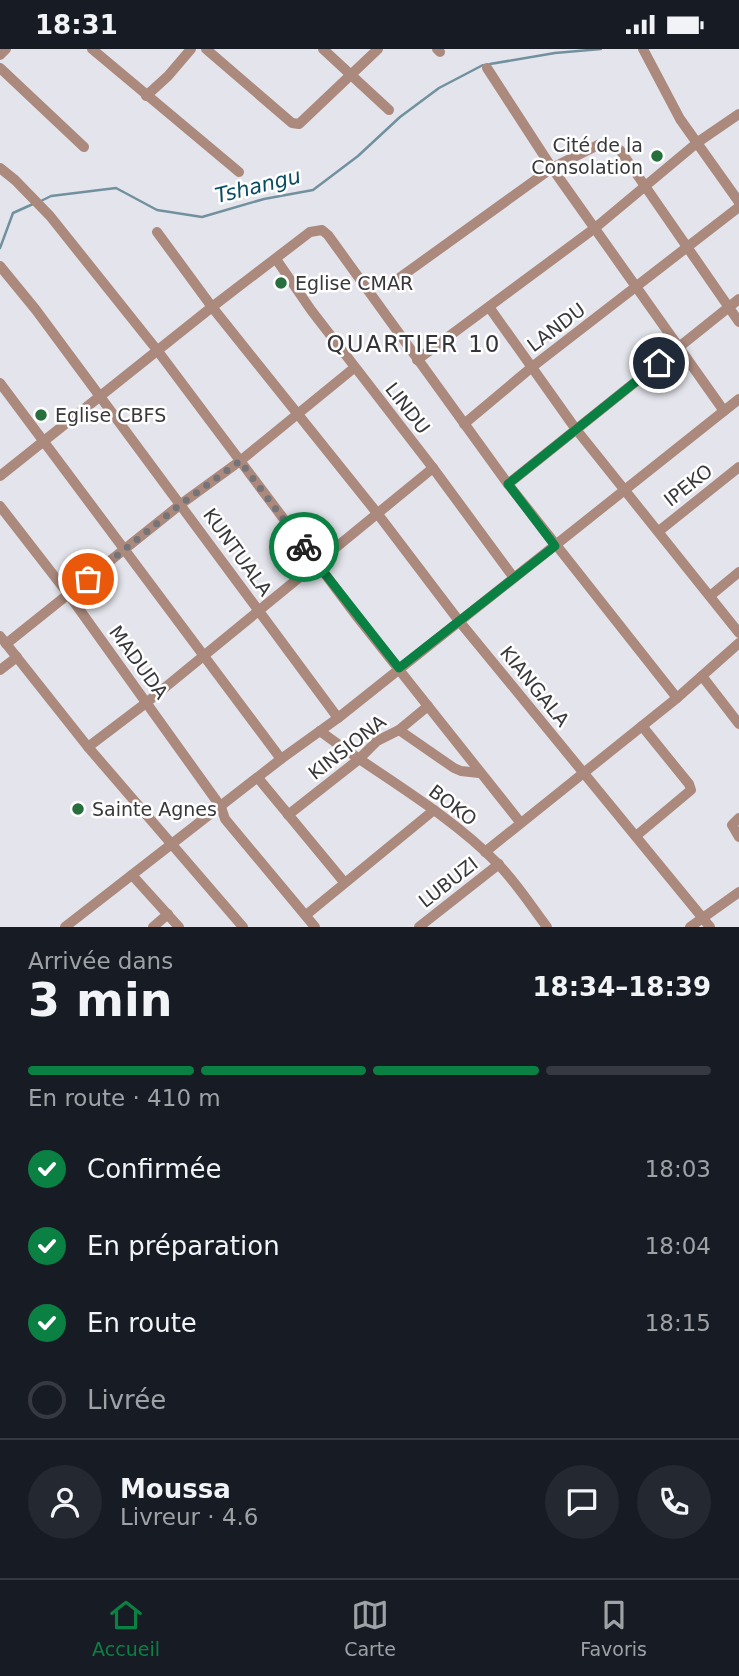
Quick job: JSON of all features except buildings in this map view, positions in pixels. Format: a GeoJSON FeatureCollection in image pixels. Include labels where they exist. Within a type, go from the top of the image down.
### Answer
{"type":"FeatureCollection","features":[{"type":"Feature","properties":{"kind":"street"},"geometry":{"type":"LineString","coordinates":[[0,55],[6,49]]}},
{"type":"Feature","properties":{"kind":"street"},"geometry":{"type":"LineString","coordinates":[[92,49],[239,172]]}},
{"type":"Feature","properties":{"kind":"street"},"geometry":{"type":"LineString","coordinates":[[146,96],[169,76],[191,49]]}},
{"type":"Feature","properties":{"kind":"street"},"geometry":{"type":"LineString","coordinates":[[206,49],[299,124],[379,49]]}},
{"type":"Feature","properties":{"kind":"street"},"geometry":{"type":"LineString","coordinates":[[323,49],[389,110]]}},
{"type":"Feature","properties":{"kind":"street"},"geometry":{"type":"LineString","coordinates":[[643,49],[680,118],[739,204]]}},
{"type":"Feature","properties":{"kind":"street"},"geometry":{"type":"LineString","coordinates":[[0,68],[84,147]]}},
{"type":"Feature","properties":{"kind":"street"},"geometry":{"type":"LineString","coordinates":[[487,68],[552,168],[724,411]]}},
{"type":"Feature","properties":{"kind":"street"},"geometry":{"type":"LineString","coordinates":[[417,360],[595,228],[698,142],[739,114]]}},
{"type":"Feature","properties":{"kind":"street"},"geometry":{"type":"LineString","coordinates":[[394,281],[552,168],[600,144],[609,145],[620,150],[739,322]]}},
{"type":"Feature","properties":{"kind":"street"},"geometry":{"type":"LineString","coordinates":[[0,169],[15,180],[50,216],[157,351],[316,563],[520,822]]}},
{"type":"Feature","properties":{"kind":"street","name":"LANDU"},"geometry":{"type":"LineString","coordinates":[[464,425],[532,367],[638,287],[739,204]]}},
{"type":"Feature","properties":{"kind":"street"},"geometry":{"type":"LineString","coordinates":[[0,476],[212,307],[310,232],[321,230],[555,546],[677,698]]}},
{"type":"Feature","properties":{"kind":"street","name":"KIANGALA"},"geometry":{"type":"LineString","coordinates":[[157,232],[212,307],[377,513],[459,621],[583,773]]}},
{"type":"Feature","properties":{"kind":"street","name":"LINDU"},"geometry":{"type":"LineString","coordinates":[[276,259],[354,368],[433,468],[514,578]]}},
{"type":"Feature","properties":{"kind":"street","name":"KUNTUALA"},"geometry":{"type":"LineString","coordinates":[[4,271],[181,504],[338,718]]}},
{"type":"Feature","properties":{"kind":"street"},"geometry":{"type":"LineString","coordinates":[[508,484],[739,299]]}},
{"type":"Feature","properties":{"kind":"street"},"geometry":{"type":"LineString","coordinates":[[489,307],[575,428],[739,633]]}},
{"type":"Feature","properties":{"kind":"street"},"geometry":{"type":"LineString","coordinates":[[243,927],[88,747],[3,640],[69,595],[354,368]]}},
{"type":"Feature","properties":{"kind":"street"},"geometry":{"type":"LineString","coordinates":[[0,383],[281,759]]}},
{"type":"Feature","properties":{"kind":"street"},"geometry":{"type":"LineString","coordinates":[[65,927],[338,718],[739,399]]}},
{"type":"Feature","properties":{"kind":"street","name":"IPEKO"},"geometry":{"type":"LineString","coordinates":[[659,531],[739,467]]}},
{"type":"Feature","properties":{"kind":"street"},"geometry":{"type":"LineString","coordinates":[[88,747],[146,703],[433,468]]}},
{"type":"Feature","properties":{"kind":"street","name":"MADUDA"},"geometry":{"type":"LineString","coordinates":[[0,506],[69,595],[221,807],[230,825],[315,927]]}},
{"type":"Feature","properties":{"kind":"street"},"geometry":{"type":"LineString","coordinates":[[710,596],[739,572]]}},
{"type":"Feature","properties":{"kind":"street"},"geometry":{"type":"LineString","coordinates":[[485,852],[677,698],[739,643]]}},
{"type":"Feature","properties":{"kind":"street"},"geometry":{"type":"LineString","coordinates":[[0,670],[16,657]]}},
{"type":"Feature","properties":{"kind":"street"},"geometry":{"type":"LineString","coordinates":[[702,676],[739,724]]}},
{"type":"Feature","properties":{"kind":"street","name":"KINSIONA"},"geometry":{"type":"LineString","coordinates":[[288,815],[377,741],[399,730],[428,706]]}},
{"type":"Feature","properties":{"kind":"street"},"geometry":{"type":"LineString","coordinates":[[636,836],[691,790],[642,726]]}},
{"type":"Feature","properties":{"kind":"street"},"geometry":{"type":"LineString","coordinates":[[399,730],[454,768],[479,773]]}},
{"type":"Feature","properties":{"kind":"street","name":"BOKO"},"geometry":{"type":"LineString","coordinates":[[320,731],[434,810],[499,864],[547,927]]}},
{"type":"Feature","properties":{"kind":"street"},"geometry":{"type":"LineString","coordinates":[[583,773],[710,927]]}},
{"type":"Feature","properties":{"kind":"street"},"geometry":{"type":"LineString","coordinates":[[258,778],[344,882]]}},
{"type":"Feature","properties":{"kind":"street"},"geometry":{"type":"LineString","coordinates":[[306,915],[434,810]]}},
{"type":"Feature","properties":{"kind":"street"},"geometry":{"type":"LineString","coordinates":[[739,818],[732,825],[739,837]]}},
{"type":"Feature","properties":{"kind":"street","name":"LUBUZI"},"geometry":{"type":"LineString","coordinates":[[419,927],[499,864]]}},
{"type":"Feature","properties":{"kind":"street"},"geometry":{"type":"LineString","coordinates":[[132,875],[179,927]]}},
{"type":"Feature","properties":{"kind":"street"},"geometry":{"type":"LineString","coordinates":[[690,927],[739,893]]}},
{"type":"Feature","properties":{"kind":"street"},"geometry":{"type":"LineString","coordinates":[[153,927],[168,914]]}},
{"type":"Feature","properties":{"kind":"waterway","name":"Tshangu"},"geometry":{"type":"LineString","coordinates":[[490,64],[555,53],[601,49]]}},
{"type":"Feature","properties":{"kind":"waterway","name":"Tshangu"},"geometry":{"type":"LineString","coordinates":[[39,202],[51,196],[116,188],[157,210],[202,217],[264,199],[313,190],[439,88],[483,65]]}},
{"type":"Feature","properties":{"kind":"waterway","name":"Tshangu"},"geometry":{"type":"LineString","coordinates":[[0,248],[13,213],[33,204]]}},
{"type":"Feature","properties":{"kind":"way so far"},"geometry":{"type":"LineString","coordinates":[[88,579],[181,504],[240,461],[304,547]]}},
{"type":"Feature","properties":{"kind":"place","name":"Cité de la Consolation"},"geometry":{"type":"Point","coordinates":[657,156]}},
{"type":"Feature","properties":{"kind":"place","name":"Eglise CMAR"},"geometry":{"type":"Point","coordinates":[281,283]}},
{"type":"Feature","properties":{"kind":"place","name":"Eglise CBFS"},"geometry":{"type":"Point","coordinates":[41,415]}},
{"type":"Feature","properties":{"kind":"place","name":"Sainte Agnes"},"geometry":{"type":"Point","coordinates":[78,809]}},
{"type":"Feature","properties":{"kind":"district","name":"QUARTIER 10"},"geometry":{"type":"Point","coordinates":[414,344]}},
{"type":"Feature","properties":{"kind":"route"},"geometry":{"type":"LineString","coordinates":[[304,547],[399,668],[555,546],[508,484],[659,363]]}}]}
